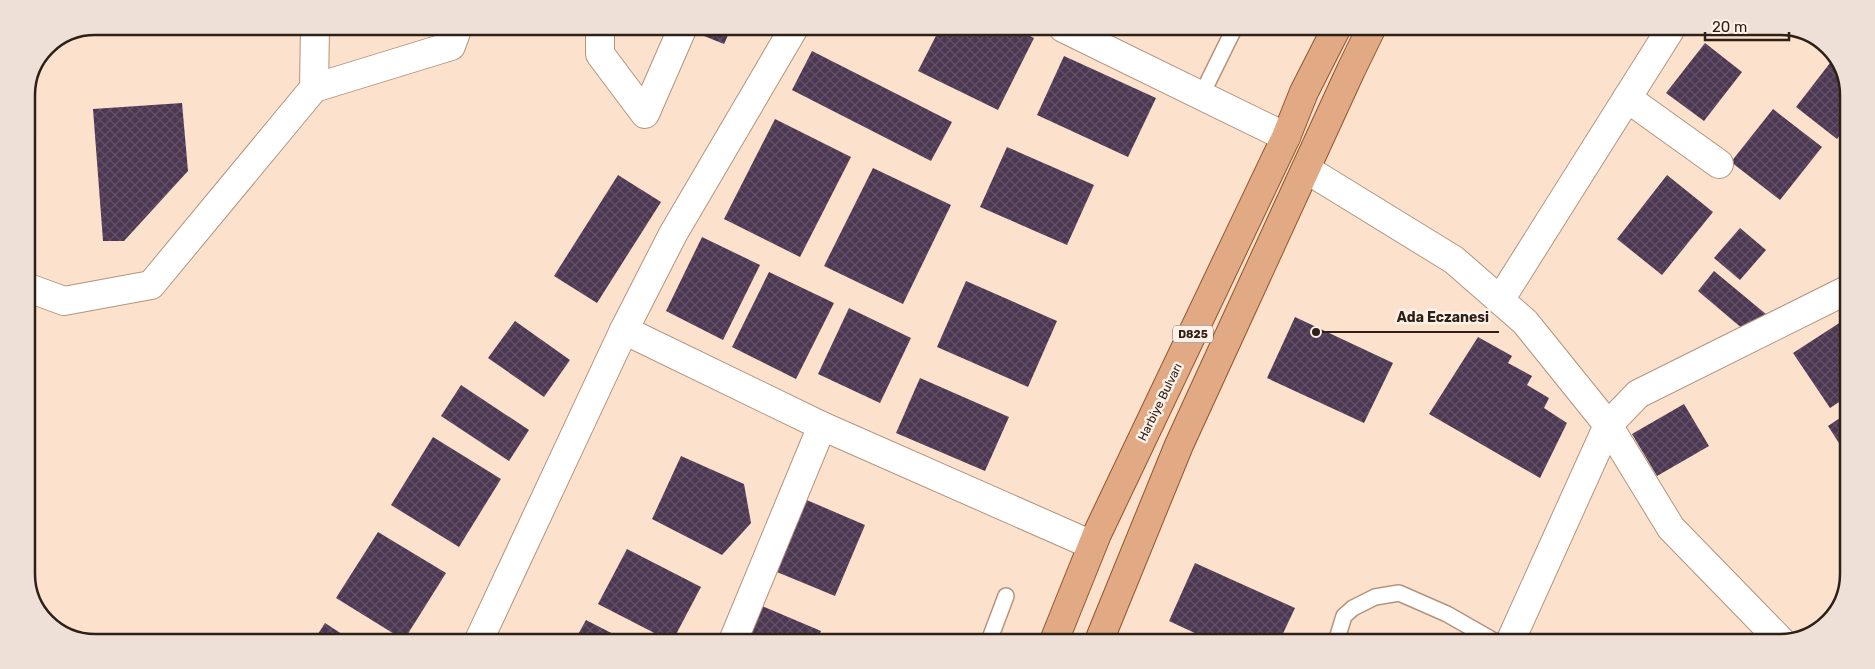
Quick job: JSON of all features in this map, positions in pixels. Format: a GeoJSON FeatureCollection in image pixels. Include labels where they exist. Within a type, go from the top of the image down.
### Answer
{"type":"FeatureCollection","features":[{"type":"Feature","properties":{"kind":"main road","name":"Harbiye Bulvarı"},"geometry":{"type":"LineString","coordinates":[[1057,634],[1092,545],[1286,137],[1304,92],[1333,35]]}},
{"type":"Feature","properties":{"kind":"main road","name":"D825"},"geometry":{"type":"LineString","coordinates":[[1102,634],[1179,445],[1368,35]]}},
{"type":"Feature","properties":{"kind":"street"},"geometry":{"type":"LineString","coordinates":[[314,88],[315,35]]}},
{"type":"Feature","properties":{"kind":"street"},"geometry":{"type":"LineString","coordinates":[[35,290],[64,301],[151,286],[314,88],[451,46],[455,35]]}},
{"type":"Feature","properties":{"kind":"street"},"geometry":{"type":"LineString","coordinates":[[600,35],[600,54],[645,114],[680,35]]}},
{"type":"Feature","properties":{"kind":"street"},"geometry":{"type":"LineString","coordinates":[[482,634],[624,330],[673,234],[790,35]]}},
{"type":"Feature","properties":{"kind":"street"},"geometry":{"type":"LineString","coordinates":[[1077,35],[1286,137]]}},
{"type":"Feature","properties":{"kind":"street"},"geometry":{"type":"LineString","coordinates":[[1500,300],[1667,35]]}},
{"type":"Feature","properties":{"kind":"street"},"geometry":{"type":"LineString","coordinates":[[1627,98],[1719,164]]}},
{"type":"Feature","properties":{"kind":"street"},"geometry":{"type":"LineString","coordinates":[[1306,169],[1454,260],[1525,322],[1608,425],[1671,528],[1774,634]]}},
{"type":"Feature","properties":{"kind":"street"},"geometry":{"type":"LineString","coordinates":[[1514,634],[1608,425],[1638,394],[1840,293]]}},
{"type":"Feature","properties":{"kind":"street"},"geometry":{"type":"LineString","coordinates":[[624,330],[822,426],[1092,545]]}},
{"type":"Feature","properties":{"kind":"street"},"geometry":{"type":"LineString","coordinates":[[736,634],[822,426]]}},
{"type":"Feature","properties":{"kind":"lane"},"geometry":{"type":"LineString","coordinates":[[1201,96],[1231,35]]}},
{"type":"Feature","properties":{"kind":"lane"},"geometry":{"type":"LineString","coordinates":[[1338,634],[1344,616],[1353,608],[1375,597],[1399,593],[1447,614],[1482,634]]}},
{"type":"Feature","properties":{"kind":"lane"},"geometry":{"type":"LineString","coordinates":[[992,634],[1006,596]]}},
{"type":"Feature","properties":{"kind":"building"},"geometry":{"type":"Polygon","coordinates":[[[702,35],[728,35],[724,44],[702,35]]]}},
{"type":"Feature","properties":{"kind":"building"},"geometry":{"type":"Polygon","coordinates":[[[936,35],[1028,35],[1034,38],[998,110],[918,71],[936,35]]]}},
{"type":"Feature","properties":{"kind":"building"},"geometry":{"type":"Polygon","coordinates":[[[1705,43],[1742,72],[1704,121],[1666,93],[1705,43]]]}},
{"type":"Feature","properties":{"kind":"building"},"geometry":{"type":"Polygon","coordinates":[[[812,51],[952,122],[931,161],[792,90],[812,51]]]}},
{"type":"Feature","properties":{"kind":"building"},"geometry":{"type":"Polygon","coordinates":[[[1064,56],[1156,98],[1128,157],[1037,115],[1064,56]]]}},
{"type":"Feature","properties":{"kind":"building"},"geometry":{"type":"Polygon","coordinates":[[[1830,63],[1832,64],[1837,76],[1840,91],[1840,135],[1837,139],[1796,107],[1830,63]]]}},
{"type":"Feature","properties":{"kind":"building"},"geometry":{"type":"Polygon","coordinates":[[[182,103],[188,171],[124,241],[103,241],[93,109],[182,103]]]}},
{"type":"Feature","properties":{"kind":"building"},"geometry":{"type":"Polygon","coordinates":[[[1773,109],[1822,147],[1780,200],[1731,162],[1773,109]]]}},
{"type":"Feature","properties":{"kind":"building"},"geometry":{"type":"Polygon","coordinates":[[[775,119],[851,157],[800,257],[724,219],[775,119]]]}},
{"type":"Feature","properties":{"kind":"building"},"geometry":{"type":"Polygon","coordinates":[[[1007,147],[1094,185],[1067,245],[980,207],[1007,147]]]}},
{"type":"Feature","properties":{"kind":"building"},"geometry":{"type":"Polygon","coordinates":[[[873,168],[951,205],[903,304],[824,266],[873,168]]]}},
{"type":"Feature","properties":{"kind":"building"},"geometry":{"type":"Polygon","coordinates":[[[618,175],[661,202],[597,303],[554,276],[618,175]]]}},
{"type":"Feature","properties":{"kind":"building"},"geometry":{"type":"Polygon","coordinates":[[[1667,175],[1713,212],[1662,275],[1617,239],[1667,175]]]}},
{"type":"Feature","properties":{"kind":"building"},"geometry":{"type":"Polygon","coordinates":[[[1740,228],[1766,250],[1740,280],[1714,258],[1740,228]]]}},
{"type":"Feature","properties":{"kind":"building"},"geometry":{"type":"Polygon","coordinates":[[[702,237],[760,265],[723,340],[666,311],[702,237]]]}},
{"type":"Feature","properties":{"kind":"building"},"geometry":{"type":"Polygon","coordinates":[[[1714,271],[1767,315],[1750,335],[1698,291],[1714,271]]]}},
{"type":"Feature","properties":{"kind":"building"},"geometry":{"type":"Polygon","coordinates":[[[769,272],[834,303],[796,379],[732,347],[769,272]]]}},
{"type":"Feature","properties":{"kind":"building"},"geometry":{"type":"Polygon","coordinates":[[[966,281],[1057,321],[1028,387],[937,347],[966,281]]]}},
{"type":"Feature","properties":{"kind":"building"},"geometry":{"type":"Polygon","coordinates":[[[849,308],[911,338],[880,403],[818,374],[849,308]]]}},
{"type":"Feature","properties":{"kind":"building"},"geometry":{"type":"Polygon","coordinates":[[[1295,317],[1393,363],[1364,423],[1267,378],[1295,317]]]}},
{"type":"Feature","properties":{"kind":"building"},"geometry":{"type":"Polygon","coordinates":[[[515,321],[570,360],[544,397],[488,358],[515,321]]]}},
{"type":"Feature","properties":{"kind":"building"},"geometry":{"type":"Polygon","coordinates":[[[1840,323],[1840,402],[1830,408],[1793,353],[1840,323]]]}},
{"type":"Feature","properties":{"kind":"building"},"geometry":{"type":"Polygon","coordinates":[[[1478,337],[1512,356],[1508,363],[1532,376],[1527,385],[1549,398],[1544,408],[1567,423],[1540,478],[1429,414],[1478,337]]]}},
{"type":"Feature","properties":{"kind":"building"},"geometry":{"type":"Polygon","coordinates":[[[920,378],[1009,417],[985,471],[896,433],[920,378]]]}},
{"type":"Feature","properties":{"kind":"building"},"geometry":{"type":"Polygon","coordinates":[[[461,385],[529,430],[509,461],[441,416],[461,385]]]}},
{"type":"Feature","properties":{"kind":"building"},"geometry":{"type":"Polygon","coordinates":[[[1684,404],[1709,446],[1657,476],[1632,434],[1684,404]]]}},
{"type":"Feature","properties":{"kind":"building"},"geometry":{"type":"Polygon","coordinates":[[[1840,418],[1840,445],[1828,426],[1840,418]]]}},
{"type":"Feature","properties":{"kind":"building"},"geometry":{"type":"Polygon","coordinates":[[[433,437],[501,479],[459,547],[391,505],[433,437]]]}},
{"type":"Feature","properties":{"kind":"building"},"geometry":{"type":"Polygon","coordinates":[[[681,456],[744,484],[751,523],[722,555],[652,519],[681,456]]]}},
{"type":"Feature","properties":{"kind":"building"},"geometry":{"type":"Polygon","coordinates":[[[802,498],[865,525],[835,596],[772,570],[802,498]]]}},
{"type":"Feature","properties":{"kind":"building"},"geometry":{"type":"Polygon","coordinates":[[[378,532],[446,573],[408,634],[394,634],[336,598],[378,532]]]}},
{"type":"Feature","properties":{"kind":"building"},"geometry":{"type":"Polygon","coordinates":[[[627,549],[701,587],[676,634],[656,634],[598,604],[627,549]]]}},
{"type":"Feature","properties":{"kind":"building"},"geometry":{"type":"Polygon","coordinates":[[[1195,563],[1295,608],[1283,634],[1197,634],[1169,621],[1195,563]]]}},
{"type":"Feature","properties":{"kind":"building"},"geometry":{"type":"Polygon","coordinates":[[[755,603],[821,631],[820,634],[741,634],[755,603]]]}},
{"type":"Feature","properties":{"kind":"building"},"geometry":{"type":"Polygon","coordinates":[[[586,620],[613,634],[578,634],[586,620]]]}},
{"type":"Feature","properties":{"kind":"building"},"geometry":{"type":"Polygon","coordinates":[[[325,623],[342,634],[318,634],[325,623]]]}},
{"type":"Feature","properties":{"kind":"place","name":"Ada Eczanesi"},"geometry":{"type":"Point","coordinates":[1316,332]}}]}
